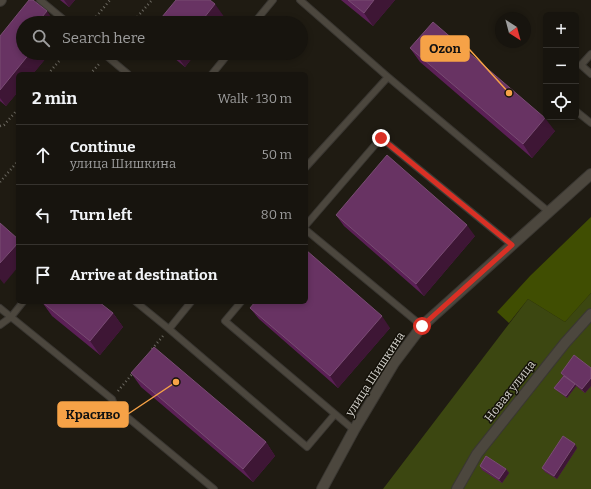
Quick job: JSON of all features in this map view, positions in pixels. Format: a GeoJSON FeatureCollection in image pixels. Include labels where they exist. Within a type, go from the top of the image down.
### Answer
{"type":"FeatureCollection","features":[{"type":"Feature","properties":{"kind":"street","name":"улица Шишкина"},"geometry":{"type":"LineString","coordinates":[[322,489],[354,430],[394,363],[422,326],[591,174]]}},
{"type":"Feature","properties":{"kind":"street","name":"Новая улица"},"geometry":{"type":"LineString","coordinates":[[457,489],[477,454],[565,343],[591,314]]}},
{"type":"Feature","properties":{"kind":"lane"},"geometry":{"type":"LineString","coordinates":[[40,0],[59,16]]}},
{"type":"Feature","properties":{"kind":"lane"},"geometry":{"type":"LineString","coordinates":[[260,16],[273,0]]}},
{"type":"Feature","properties":{"kind":"lane"},"geometry":{"type":"LineString","coordinates":[[300,0],[388,77],[549,212]]}},
{"type":"Feature","properties":{"kind":"lane"},"geometry":{"type":"LineString","coordinates":[[579,67],[591,54]]}},
{"type":"Feature","properties":{"kind":"lane"},"geometry":{"type":"LineString","coordinates":[[111,60],[126,72]]}},
{"type":"Feature","properties":{"kind":"lane"},"geometry":{"type":"LineString","coordinates":[[214,72],[223,60]]}},
{"type":"Feature","properties":{"kind":"lane"},"geometry":{"type":"LineString","coordinates":[[581,65],[591,74]]}},
{"type":"Feature","properties":{"kind":"lane"},"geometry":{"type":"LineString","coordinates":[[308,165],[388,77]]}},
{"type":"Feature","properties":{"kind":"lane"},"geometry":{"type":"LineString","coordinates":[[579,113],[591,123]]}},
{"type":"Feature","properties":{"kind":"lane"},"geometry":{"type":"LineString","coordinates":[[308,223],[381,138],[512,245]]}},
{"type":"Feature","properties":{"kind":"lane"},"geometry":{"type":"LineString","coordinates":[[308,232],[422,326]]}},
{"type":"Feature","properties":{"kind":"lane"},"geometry":{"type":"LineString","coordinates":[[0,325],[11,317],[22,304]]}},
{"type":"Feature","properties":{"kind":"lane"},"geometry":{"type":"LineString","coordinates":[[138,304],[307,446],[335,414]]}},
{"type":"Feature","properties":{"kind":"lane"},"geometry":{"type":"LineString","coordinates":[[169,329],[189,304]]}},
{"type":"Feature","properties":{"kind":"lane"},"geometry":{"type":"LineString","coordinates":[[239,304],[225,321],[354,430]]}},
{"type":"Feature","properties":{"kind":"lane"},"geometry":{"type":"LineString","coordinates":[[0,308],[112,399],[115,407],[214,489]]}},
{"type":"Feature","properties":{"kind":"path"},"geometry":{"type":"LineString","coordinates":[[97,16],[110,0]]}},
{"type":"Feature","properties":{"kind":"path"},"geometry":{"type":"LineString","coordinates":[[138,16],[152,0]]}},
{"type":"Feature","properties":{"kind":"path"},"geometry":{"type":"LineString","coordinates":[[50,72],[60,60]]}},
{"type":"Feature","properties":{"kind":"path"},"geometry":{"type":"LineString","coordinates":[[0,126],[4,125],[16,111]]}},
{"type":"Feature","properties":{"kind":"path"},"geometry":{"type":"LineString","coordinates":[[0,182],[16,163]]}},
{"type":"Feature","properties":{"kind":"path"},"geometry":{"type":"LineString","coordinates":[[150,352],[169,329]]}},
{"type":"Feature","properties":{"kind":"path"},"geometry":{"type":"LineString","coordinates":[[112,399],[136,370]]}},
{"type":"Feature","properties":{"kind":"green space"},"geometry":{"type":"Polygon","coordinates":[[[591,217],[591,293],[565,322],[528,299],[509,323],[497,312],[530,276],[591,217]]]}},
{"type":"Feature","properties":{"kind":"green space"},"geometry":{"type":"Polygon","coordinates":[[[591,293],[591,489],[383,489],[528,299],[565,322],[591,293]]]}},
{"type":"Feature","properties":{"kind":"building"},"geometry":{"type":"Polygon","coordinates":[[[29,0],[33,0],[47,11],[43,16],[16,16],[29,0]]]}},
{"type":"Feature","properties":{"kind":"building"},"geometry":{"type":"Polygon","coordinates":[[[176,0],[210,0],[215,4],[206,16],[163,16],[176,0]]]}},
{"type":"Feature","properties":{"kind":"building"},"geometry":{"type":"Polygon","coordinates":[[[348,0],[374,0],[364,13],[348,0]]]}},
{"type":"Feature","properties":{"kind":"building"},"geometry":{"type":"Polygon","coordinates":[[[16,16],[16,60],[24,60],[0,90],[0,36],[16,16]]]}},
{"type":"Feature","properties":{"kind":"building"},"geometry":{"type":"Polygon","coordinates":[[[433,22],[543,116],[543,120],[523,144],[410,48],[433,22]]]}},
{"type":"Feature","properties":{"kind":"building"},"geometry":{"type":"Polygon","coordinates":[[[387,155],[467,225],[416,284],[336,215],[387,155]]]}},
{"type":"Feature","properties":{"kind":"building"},"geometry":{"type":"Polygon","coordinates":[[[0,223],[16,237],[16,245],[0,263],[0,223]]]}},
{"type":"Feature","properties":{"kind":"building"},"geometry":{"type":"Polygon","coordinates":[[[308,252],[382,316],[330,376],[250,308],[253,304],[308,304],[308,252]]]}},
{"type":"Feature","properties":{"kind":"building"},"geometry":{"type":"Polygon","coordinates":[[[44,304],[102,304],[113,313],[90,341],[44,304]]]}},
{"type":"Feature","properties":{"kind":"building"},"geometry":{"type":"Polygon","coordinates":[[[154,347],[266,442],[243,469],[131,373],[154,347]]]}},
{"type":"Feature","properties":{"kind":"building"},"geometry":{"type":"Polygon","coordinates":[[[574,355],[591,368],[591,378],[582,389],[561,373],[574,355]]]}},
{"type":"Feature","properties":{"kind":"building"},"geometry":{"type":"Polygon","coordinates":[[[564,376],[575,384],[566,396],[554,388],[564,376]]]}},
{"type":"Feature","properties":{"kind":"building"},"geometry":{"type":"Polygon","coordinates":[[[563,436],[575,444],[554,476],[542,468],[563,436]]]}},
{"type":"Feature","properties":{"kind":"building"},"geometry":{"type":"Polygon","coordinates":[[[486,456],[506,469],[499,479],[480,466],[486,456]]]}},
{"type":"Feature","properties":{"kind":"place","name":"Ozon"},"geometry":{"type":"Point","coordinates":[509,93]}},
{"type":"Feature","properties":{"kind":"place","name":"Красиво"},"geometry":{"type":"Point","coordinates":[176,382]}},
{"type":"Feature","properties":{"kind":"route"},"geometry":{"type":"LineString","coordinates":[[381,138],[512,245],[422,326]]}}]}
